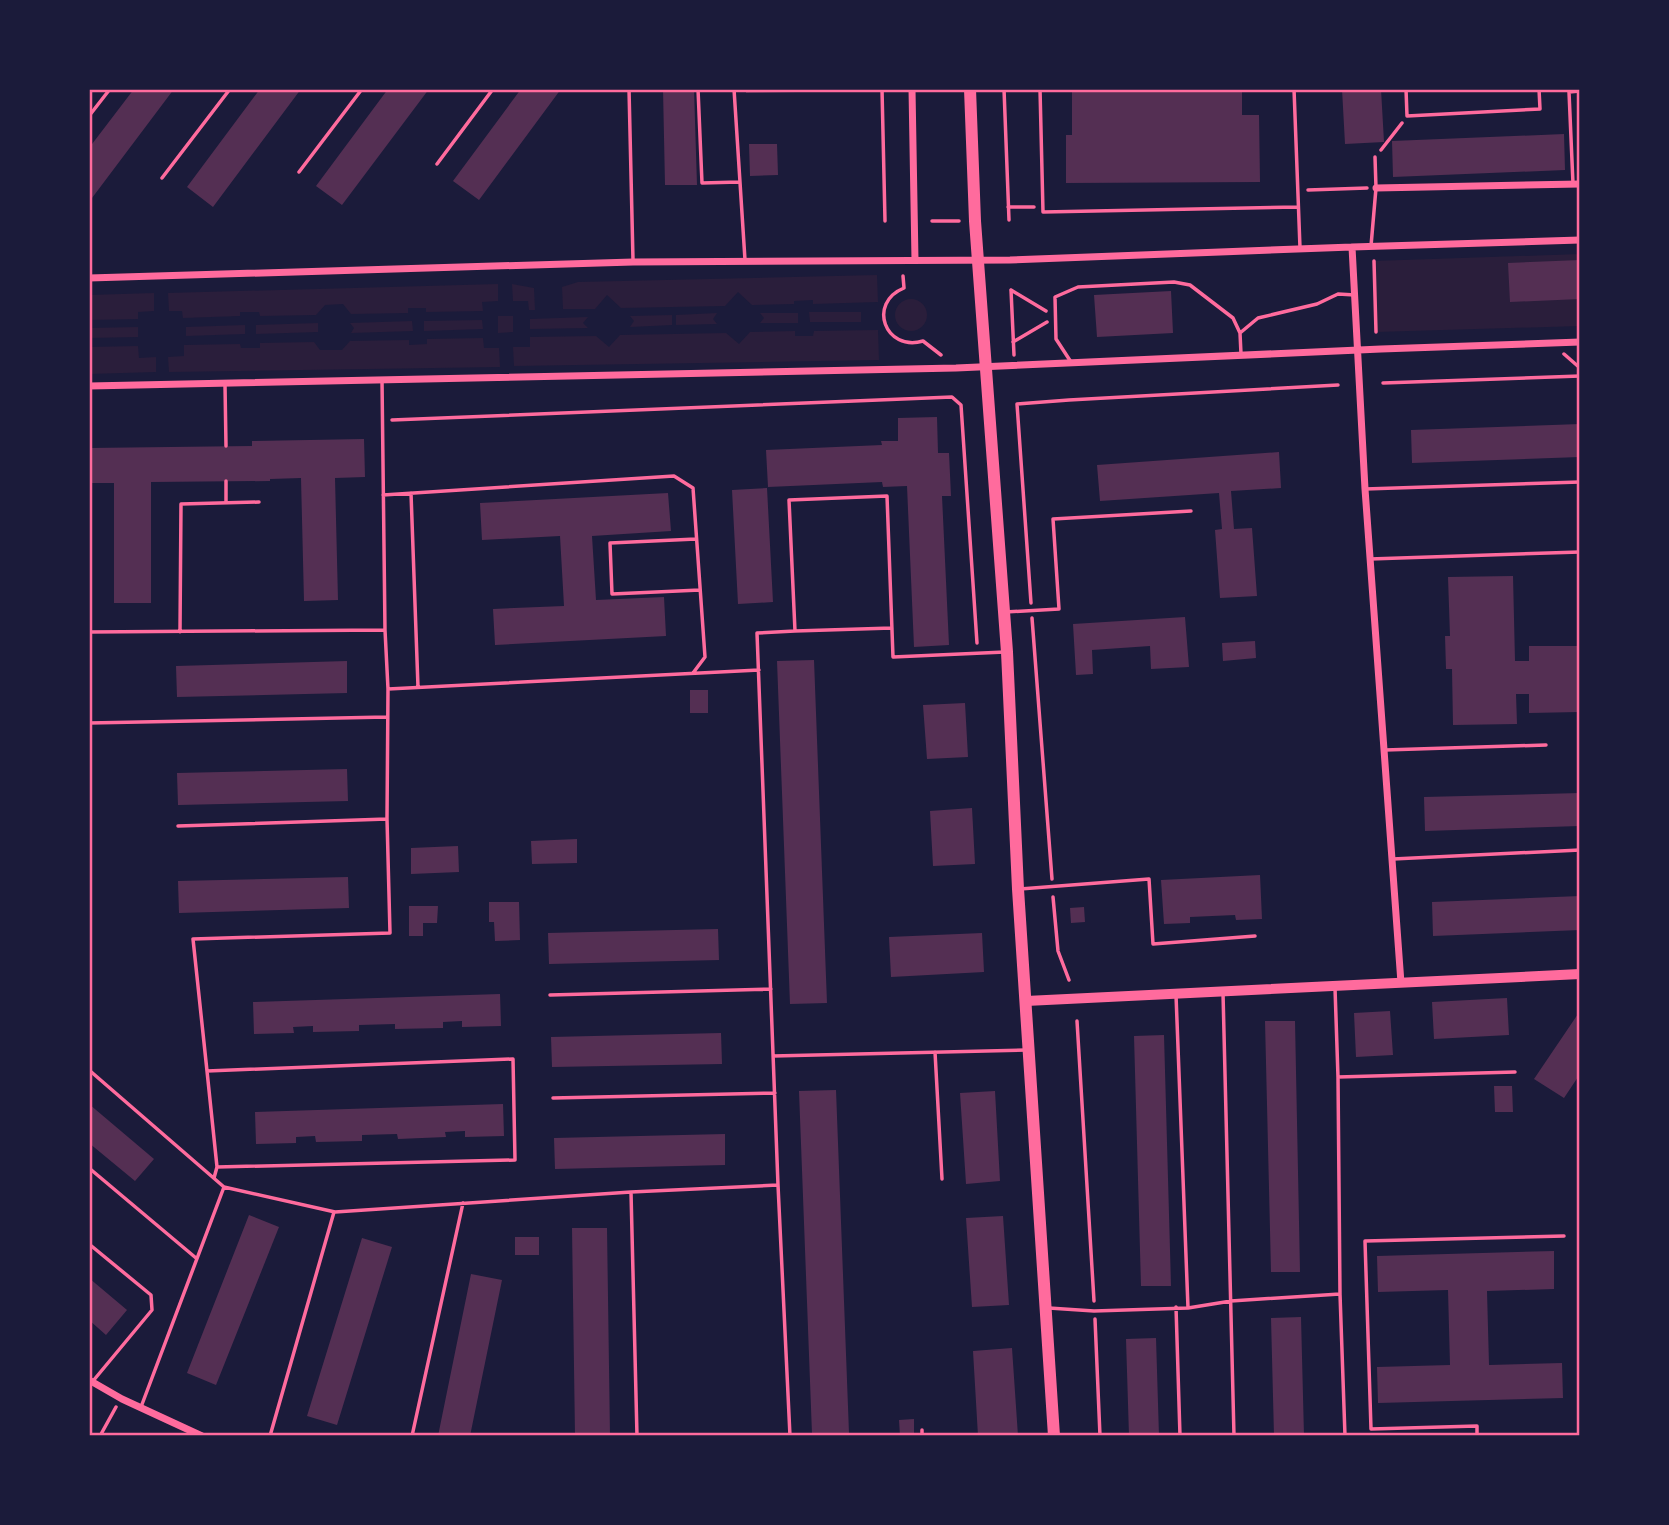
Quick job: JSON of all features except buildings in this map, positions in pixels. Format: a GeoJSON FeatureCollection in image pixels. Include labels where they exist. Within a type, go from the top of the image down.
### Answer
{"type":"FeatureCollection","features":[{"type":"Feature","properties":{"kind":"main road"},"geometry":{"type":"LineString","coordinates":[[970,89],[977,260],[1007,652],[1018,889],[1054,1436]]}},
{"type":"Feature","properties":{"kind":"main road"},"geometry":{"type":"LineString","coordinates":[[1026,1001],[1580,974]]}},
{"type":"Feature","properties":{"kind":"street"},"geometry":{"type":"LineString","coordinates":[[912,89],[915,260]]}},
{"type":"Feature","properties":{"kind":"street"},"geometry":{"type":"LineString","coordinates":[[1376,188],[1576,184]]}},
{"type":"Feature","properties":{"kind":"street"},"geometry":{"type":"LineString","coordinates":[[89,278],[633,262],[977,260],[1580,240]]}},
{"type":"Feature","properties":{"kind":"street"},"geometry":{"type":"LineString","coordinates":[[1352,247],[1365,489],[1401,983]]}},
{"type":"Feature","properties":{"kind":"street"},"geometry":{"type":"LineString","coordinates":[[89,386],[986,367],[1580,342]]}},
{"type":"Feature","properties":{"kind":"street"},"geometry":{"type":"LineString","coordinates":[[91,1381],[122,1399],[202,1436]]}},
{"type":"Feature","properties":{"kind":"lane"},"geometry":{"type":"LineString","coordinates":[[89,116],[110,89]]}},
{"type":"Feature","properties":{"kind":"lane"},"geometry":{"type":"LineString","coordinates":[[162,177],[230,89]]}},
{"type":"Feature","properties":{"kind":"lane"},"geometry":{"type":"LineString","coordinates":[[299,172],[362,89]]}},
{"type":"Feature","properties":{"kind":"lane"},"geometry":{"type":"LineString","coordinates":[[437,163],[493,89]]}},
{"type":"Feature","properties":{"kind":"lane"},"geometry":{"type":"LineString","coordinates":[[629,89],[633,262]]}},
{"type":"Feature","properties":{"kind":"lane"},"geometry":{"type":"LineString","coordinates":[[698,89],[702,183],[739,182]]}},
{"type":"Feature","properties":{"kind":"lane"},"geometry":{"type":"LineString","coordinates":[[734,89],[745,262]]}},
{"type":"Feature","properties":{"kind":"lane"},"geometry":{"type":"LineString","coordinates":[[1040,89],[1043,212],[1298,207]]}},
{"type":"Feature","properties":{"kind":"lane"},"geometry":{"type":"LineString","coordinates":[[1294,89],[1300,249]]}},
{"type":"Feature","properties":{"kind":"lane"},"geometry":{"type":"LineString","coordinates":[[1406,89],[1407,116],[1540,109],[1539,89]]}},
{"type":"Feature","properties":{"kind":"lane"},"geometry":{"type":"LineString","coordinates":[[1576,184],[1569,92],[1580,91]]}},
{"type":"Feature","properties":{"kind":"lane"},"geometry":{"type":"LineString","coordinates":[[1371,246],[1376,188],[1375,157]]}},
{"type":"Feature","properties":{"kind":"lane"},"geometry":{"type":"LineString","coordinates":[[1072,363],[1056,339],[1055,298],[1078,287],[1174,282],[1190,285],[1233,318],[1240,332],[1241,355]]}},
{"type":"Feature","properties":{"kind":"lane"},"geometry":{"type":"LineString","coordinates":[[1240,332],[1258,318],[1317,304],[1338,294],[1354,295]]}},
{"type":"Feature","properties":{"kind":"lane"},"geometry":{"type":"LineString","coordinates":[[214,1178],[217,1167],[193,939],[390,933],[382,380]]}},
{"type":"Feature","properties":{"kind":"lane"},"geometry":{"type":"LineString","coordinates":[[225,383],[226,446]]}},
{"type":"Feature","properties":{"kind":"lane"},"geometry":{"type":"LineString","coordinates":[[383,495],[674,476],[694,488],[705,657],[693,673]]}},
{"type":"Feature","properties":{"kind":"lane"},"geometry":{"type":"LineString","coordinates":[[226,481],[226,503]]}},
{"type":"Feature","properties":{"kind":"lane"},"geometry":{"type":"LineString","coordinates":[[1365,489],[1580,482]]}},
{"type":"Feature","properties":{"kind":"lane"},"geometry":{"type":"LineString","coordinates":[[411,493],[418,687]]}},
{"type":"Feature","properties":{"kind":"lane"},"geometry":{"type":"LineString","coordinates":[[795,631],[789,500],[887,495],[893,657],[1007,652]]}},
{"type":"Feature","properties":{"kind":"lane"},"geometry":{"type":"LineString","coordinates":[[180,632],[181,504],[260,502]]}},
{"type":"Feature","properties":{"kind":"lane"},"geometry":{"type":"LineString","coordinates":[[1003,612],[1059,609],[1053,519],[1191,511]]}},
{"type":"Feature","properties":{"kind":"lane"},"geometry":{"type":"LineString","coordinates":[[697,539],[610,543],[612,594],[700,590]]}},
{"type":"Feature","properties":{"kind":"lane"},"geometry":{"type":"LineString","coordinates":[[1370,559],[1580,552]]}},
{"type":"Feature","properties":{"kind":"lane"},"geometry":{"type":"LineString","coordinates":[[790,1436],[757,633],[892,628]]}},
{"type":"Feature","properties":{"kind":"lane"},"geometry":{"type":"LineString","coordinates":[[89,632],[385,630]]}},
{"type":"Feature","properties":{"kind":"lane"},"geometry":{"type":"LineString","coordinates":[[388,689],[759,670]]}},
{"type":"Feature","properties":{"kind":"lane"},"geometry":{"type":"LineString","coordinates":[[89,723],[387,717]]}},
{"type":"Feature","properties":{"kind":"lane"},"geometry":{"type":"LineString","coordinates":[[1385,750],[1546,745]]}},
{"type":"Feature","properties":{"kind":"lane"},"geometry":{"type":"LineString","coordinates":[[178,826],[387,819]]}},
{"type":"Feature","properties":{"kind":"lane"},"geometry":{"type":"LineString","coordinates":[[1393,859],[1580,850]]}},
{"type":"Feature","properties":{"kind":"lane"},"geometry":{"type":"LineString","coordinates":[[1018,889],[1149,879],[1153,944],[1255,936]]}},
{"type":"Feature","properties":{"kind":"lane"},"geometry":{"type":"LineString","coordinates":[[1335,986],[1345,1436]]}},
{"type":"Feature","properties":{"kind":"lane"},"geometry":{"type":"LineString","coordinates":[[550,995],[771,989]]}},
{"type":"Feature","properties":{"kind":"lane"},"geometry":{"type":"LineString","coordinates":[[1223,991],[1234,1436]]}},
{"type":"Feature","properties":{"kind":"lane"},"geometry":{"type":"LineString","coordinates":[[1176,994],[1188,1308]]}},
{"type":"Feature","properties":{"kind":"lane"},"geometry":{"type":"LineString","coordinates":[[773,1056],[1029,1050]]}},
{"type":"Feature","properties":{"kind":"lane"},"geometry":{"type":"LineString","coordinates":[[935,1052],[942,1179]]}},
{"type":"Feature","properties":{"kind":"lane"},"geometry":{"type":"LineString","coordinates":[[207,1071],[513,1059],[515,1160],[217,1167]]}},
{"type":"Feature","properties":{"kind":"lane"},"geometry":{"type":"LineString","coordinates":[[89,1070],[224,1187],[335,1212],[778,1185]]}},
{"type":"Feature","properties":{"kind":"lane"},"geometry":{"type":"LineString","coordinates":[[1338,1077],[1515,1072]]}},
{"type":"Feature","properties":{"kind":"lane"},"geometry":{"type":"LineString","coordinates":[[553,1098],[775,1093]]}},
{"type":"Feature","properties":{"kind":"lane"},"geometry":{"type":"LineString","coordinates":[[89,1168],[196,1258]]}},
{"type":"Feature","properties":{"kind":"lane"},"geometry":{"type":"LineString","coordinates":[[141,1407],[224,1187]]}},
{"type":"Feature","properties":{"kind":"lane"},"geometry":{"type":"LineString","coordinates":[[631,1192],[637,1436]]}},
{"type":"Feature","properties":{"kind":"lane"},"geometry":{"type":"LineString","coordinates":[[412,1436],[463,1203]]}},
{"type":"Feature","properties":{"kind":"lane"},"geometry":{"type":"LineString","coordinates":[[270,1436],[335,1212]]}},
{"type":"Feature","properties":{"kind":"lane"},"geometry":{"type":"LineString","coordinates":[[1477,1436],[1477,1426],[1371,1429],[1365,1241],[1564,1236]]}},
{"type":"Feature","properties":{"kind":"lane"},"geometry":{"type":"LineString","coordinates":[[89,1244],[150,1295],[152,1310],[91,1381]]}},
{"type":"Feature","properties":{"kind":"lane"},"geometry":{"type":"LineString","coordinates":[[1045,1308],[1094,1311],[1188,1308],[1231,1301],[1340,1294]]}},
{"type":"Feature","properties":{"kind":"lane"},"geometry":{"type":"LineString","coordinates":[[1176,1307],[1180,1436]]}},
{"type":"Feature","properties":{"kind":"lane"},"geometry":{"type":"LineString","coordinates":[[922,1430],[922,1436]]}},
{"type":"Feature","properties":{"kind":"path"},"geometry":{"type":"LineString","coordinates":[[882,89],[885,221]]}},
{"type":"Feature","properties":{"kind":"path"},"geometry":{"type":"LineString","coordinates":[[1004,89],[1009,220]]}},
{"type":"Feature","properties":{"kind":"path"},"geometry":{"type":"LineString","coordinates":[[1375,157],[1407,116]]}},
{"type":"Feature","properties":{"kind":"path"},"geometry":{"type":"LineString","coordinates":[[1297,191],[1376,188]]}},
{"type":"Feature","properties":{"kind":"path"},"geometry":{"type":"LineString","coordinates":[[1008,207],[1043,207]]}},
{"type":"Feature","properties":{"kind":"path"},"geometry":{"type":"LineString","coordinates":[[932,221],[959,221]]}},
{"type":"Feature","properties":{"kind":"path"},"geometry":{"type":"LineString","coordinates":[[1374,261],[1376,332]]}},
{"type":"Feature","properties":{"kind":"path"},"geometry":{"type":"LineString","coordinates":[[903,276],[904,288],[893,294],[885,307],[884,320],[887,329],[901,342],[911,344],[923,341],[941,355]]}},
{"type":"Feature","properties":{"kind":"path"},"geometry":{"type":"LineString","coordinates":[[1013,342],[1056,316],[1011,290],[1013,342],[1014,355]]}},
{"type":"Feature","properties":{"kind":"path"},"geometry":{"type":"LineString","coordinates":[[1383,383],[1580,376]]}},
{"type":"Feature","properties":{"kind":"path"},"geometry":{"type":"LineString","coordinates":[[1069,980],[1058,951],[1052,886],[1017,404],[1338,385]]}},
{"type":"Feature","properties":{"kind":"path"},"geometry":{"type":"LineString","coordinates":[[382,420],[952,397],[961,405],[978,654]]}},
{"type":"Feature","properties":{"kind":"path"},"geometry":{"type":"LineString","coordinates":[[1077,1021],[1100,1436]]}},
{"type":"Feature","properties":{"kind":"path"},"geometry":{"type":"LineString","coordinates":[[100,1436],[113,1412]]}},
{"type":"Feature","properties":{"kind":"shaded area"},"geometry":{"type":"Polygon","coordinates":[[[1580,254],[1580,326],[1376,332],[1374,261],[1580,254]]]}},
{"type":"Feature","properties":{"kind":"shaded area"},"geometry":{"type":"Polygon","coordinates":[[[877,275],[878,302],[813,304],[813,300],[794,301],[794,304],[752,305],[738,292],[725,306],[621,308],[607,295],[595,309],[563,309],[562,287],[578,282],[877,275]]]}},
{"type":"Feature","properties":{"kind":"shaded area"},"geometry":{"type":"Polygon","coordinates":[[[498,284],[498,301],[482,302],[483,311],[426,312],[426,308],[408,308],[408,313],[351,314],[343,304],[325,305],[316,315],[260,316],[259,312],[240,312],[240,316],[183,318],[182,311],[169,311],[168,293],[498,284]]]}},
{"type":"Feature","properties":{"kind":"shaded area"},"geometry":{"type":"Polygon","coordinates":[[[512,284],[534,288],[535,310],[529,310],[528,301],[513,301],[512,284]]]}},
{"type":"Feature","properties":{"kind":"shaded area"},"geometry":{"type":"Polygon","coordinates":[[[154,293],[154,311],[138,312],[138,319],[89,320],[89,295],[154,293]]]}},
{"type":"Feature","properties":{"kind":"shaded area"},"geometry":{"type":"Polygon","coordinates":[[[911,299],[922,304],[927,315],[922,326],[911,331],[900,326],[895,315],[900,304],[911,299]]]}},
{"type":"Feature","properties":{"kind":"shaded area"},"geometry":{"type":"Polygon","coordinates":[[[809,312],[861,312],[861,322],[810,322],[809,312]]]}},
{"type":"Feature","properties":{"kind":"shaded area"},"geometry":{"type":"Polygon","coordinates":[[[717,313],[713,319],[717,324],[676,325],[676,315],[717,313]]]}},
{"type":"Feature","properties":{"kind":"shaded area"},"geometry":{"type":"Polygon","coordinates":[[[760,313],[798,313],[798,323],[760,323],[764,318],[760,313]]]}},
{"type":"Feature","properties":{"kind":"shaded area"},"geometry":{"type":"Polygon","coordinates":[[[672,315],[672,325],[630,327],[634,321],[630,316],[672,315]]]}},
{"type":"Feature","properties":{"kind":"shaded area"},"geometry":{"type":"Polygon","coordinates":[[[498,316],[513,316],[513,332],[498,333],[498,316]]]}},
{"type":"Feature","properties":{"kind":"shaded area"},"geometry":{"type":"Polygon","coordinates":[[[588,317],[583,323],[588,328],[530,329],[530,319],[588,317]]]}},
{"type":"Feature","properties":{"kind":"shaded area"},"geometry":{"type":"Polygon","coordinates":[[[482,320],[483,329],[424,331],[424,321],[482,320]]]}},
{"type":"Feature","properties":{"kind":"shaded area"},"geometry":{"type":"Polygon","coordinates":[[[412,321],[413,331],[351,333],[354,328],[350,323],[412,321]]]}},
{"type":"Feature","properties":{"kind":"shaded area"},"geometry":{"type":"Polygon","coordinates":[[[318,323],[318,332],[256,334],[256,325],[318,323]]]}},
{"type":"Feature","properties":{"kind":"shaded area"},"geometry":{"type":"Polygon","coordinates":[[[245,325],[245,334],[186,336],[186,327],[245,325]]]}},
{"type":"Feature","properties":{"kind":"shaded area"},"geometry":{"type":"Polygon","coordinates":[[[138,327],[138,337],[89,338],[89,328],[138,327]]]}},
{"type":"Feature","properties":{"kind":"shaded area"},"geometry":{"type":"Polygon","coordinates":[[[878,330],[879,360],[514,366],[513,347],[530,347],[530,337],[596,336],[609,347],[620,335],[726,333],[739,344],[750,332],[795,331],[795,336],[813,336],[814,331],[878,330]]]}},
{"type":"Feature","properties":{"kind":"shaded area"},"geometry":{"type":"Polygon","coordinates":[[[483,338],[484,348],[499,348],[500,367],[169,372],[168,357],[184,356],[184,345],[240,344],[241,348],[260,348],[260,343],[314,342],[320,350],[342,350],[350,341],[409,340],[409,345],[427,344],[427,339],[483,338]]]}},
{"type":"Feature","properties":{"kind":"shaded area"},"geometry":{"type":"Polygon","coordinates":[[[138,346],[139,358],[156,357],[156,372],[89,374],[89,347],[138,346]]]}}]}
